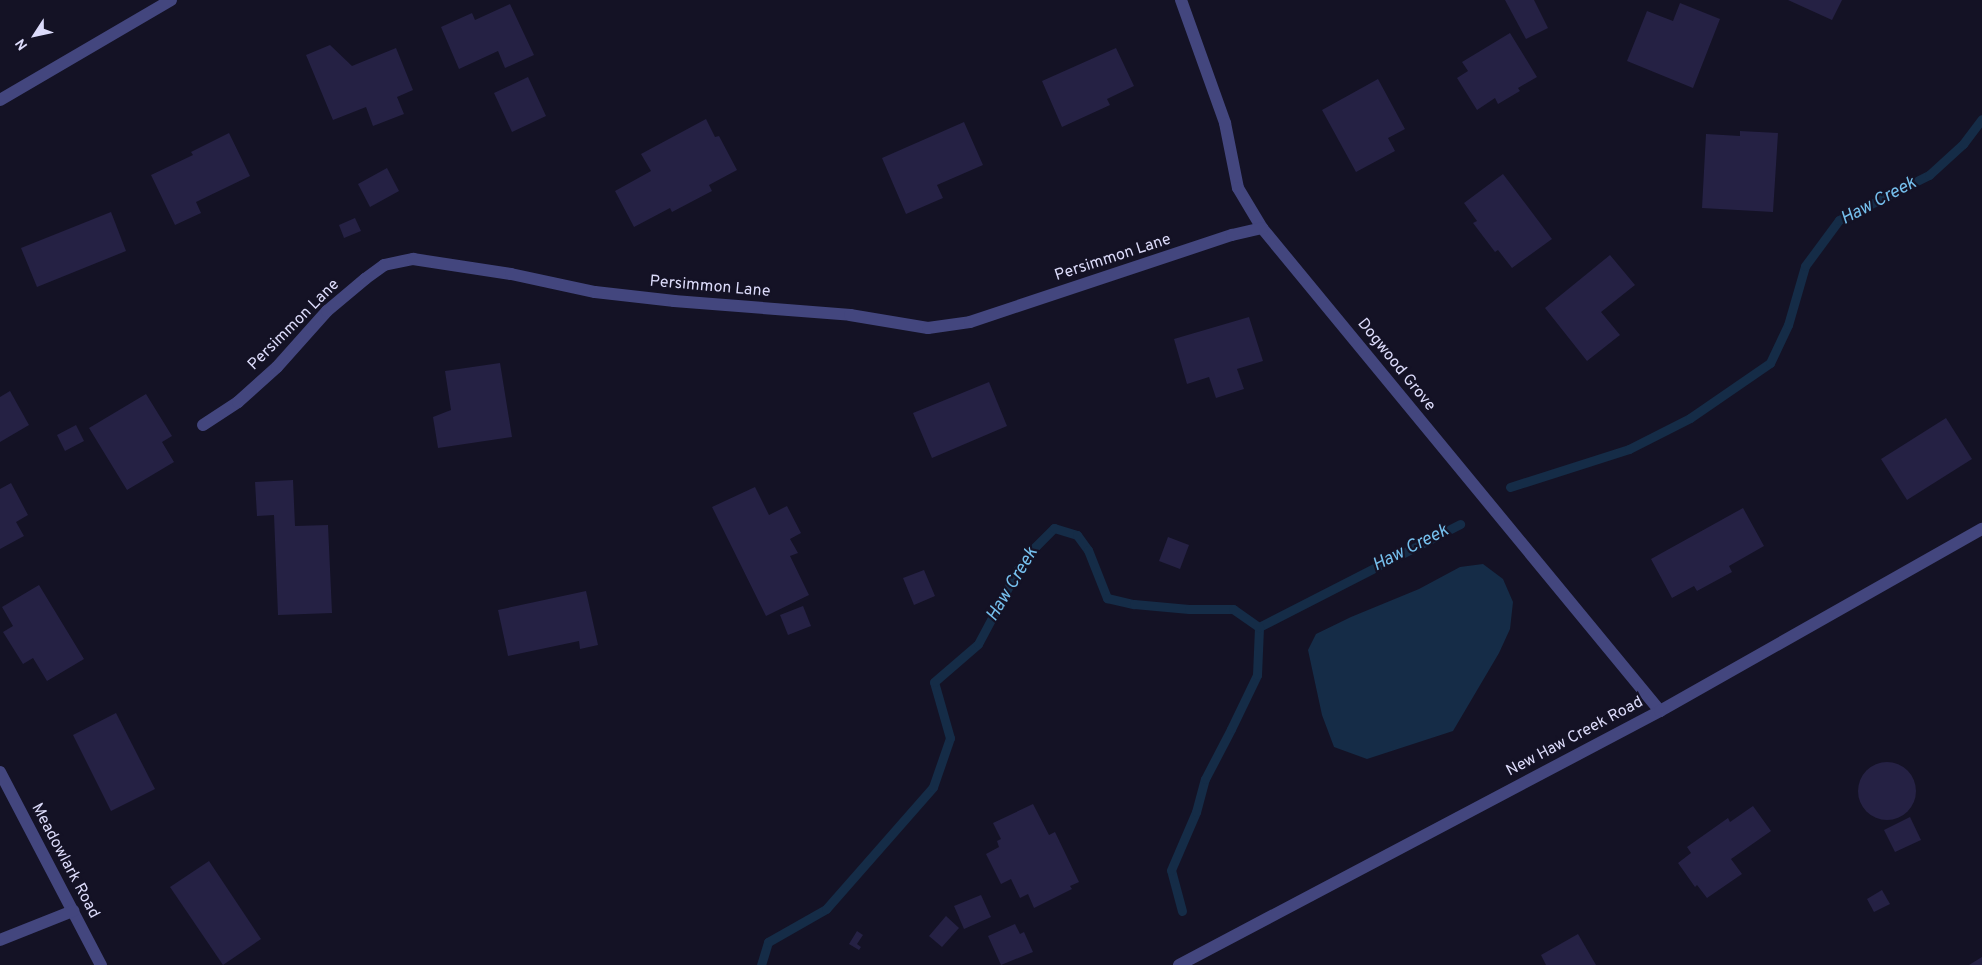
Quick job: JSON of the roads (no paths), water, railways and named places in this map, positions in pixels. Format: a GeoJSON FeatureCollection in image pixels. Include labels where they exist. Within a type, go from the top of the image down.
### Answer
{"type":"FeatureCollection","features":[{"type":"Feature","properties":{"kind":"street"},"geometry":{"type":"LineString","coordinates":[[0,100],[171,0]]}},
{"type":"Feature","properties":{"kind":"street","name":"Dogwood Grove"},"geometry":{"type":"LineString","coordinates":[[1181,0],[1225,123],[1238,188],[1262,228],[1660,711]]}},
{"type":"Feature","properties":{"kind":"street","name":"Persimmon Lane"},"geometry":{"type":"LineString","coordinates":[[203,425],[238,402],[270,372],[328,311],[364,279],[384,265],[413,259],[511,274],[595,292],[850,315],[928,328],[970,322],[1232,235],[1262,228]]}},
{"type":"Feature","properties":{"kind":"street","name":"New Haw Creek Road"},"geometry":{"type":"LineString","coordinates":[[1179,965],[1660,711],[1982,528]]}},
{"type":"Feature","properties":{"kind":"street","name":"Meadowlark Road"},"geometry":{"type":"LineString","coordinates":[[0,772],[101,965]]}},
{"type":"Feature","properties":{"kind":"street"},"geometry":{"type":"LineString","coordinates":[[0,940],[73,911]]}},
{"type":"Feature","properties":{"kind":"water"},"geometry":{"type":"Polygon","coordinates":[[[1483,564],[1503,579],[1513,602],[1510,629],[1499,653],[1453,731],[1367,759],[1334,747],[1322,715],[1308,650],[1316,634],[1351,617],[1419,589],[1460,567],[1483,564]]]}},
{"type":"Feature","properties":{"kind":"waterway","name":"Haw Creek"},"geometry":{"type":"LineString","coordinates":[[1510,487],[1629,449],[1690,418],[1770,363],[1788,325],[1805,266],[1839,220],[1929,175],[1963,144],[1982,119]]}},
{"type":"Feature","properties":{"kind":"waterway","name":"Haw Creek"},"geometry":{"type":"LineString","coordinates":[[1259,627],[1460,524]]}},
{"type":"Feature","properties":{"kind":"waterway","name":"Haw Creek"},"geometry":{"type":"LineString","coordinates":[[761,965],[768,942],[826,909],[933,787],[950,738],[934,682],[978,644],[1018,569],[1035,547],[1054,528],[1077,535],[1088,550],[1107,598],[1134,604],[1189,609],[1233,609],[1259,627]]}},
{"type":"Feature","properties":{"kind":"waterway"},"geometry":{"type":"LineString","coordinates":[[1182,911],[1171,870],[1196,812],[1205,779],[1257,675],[1259,627]]}}]}
